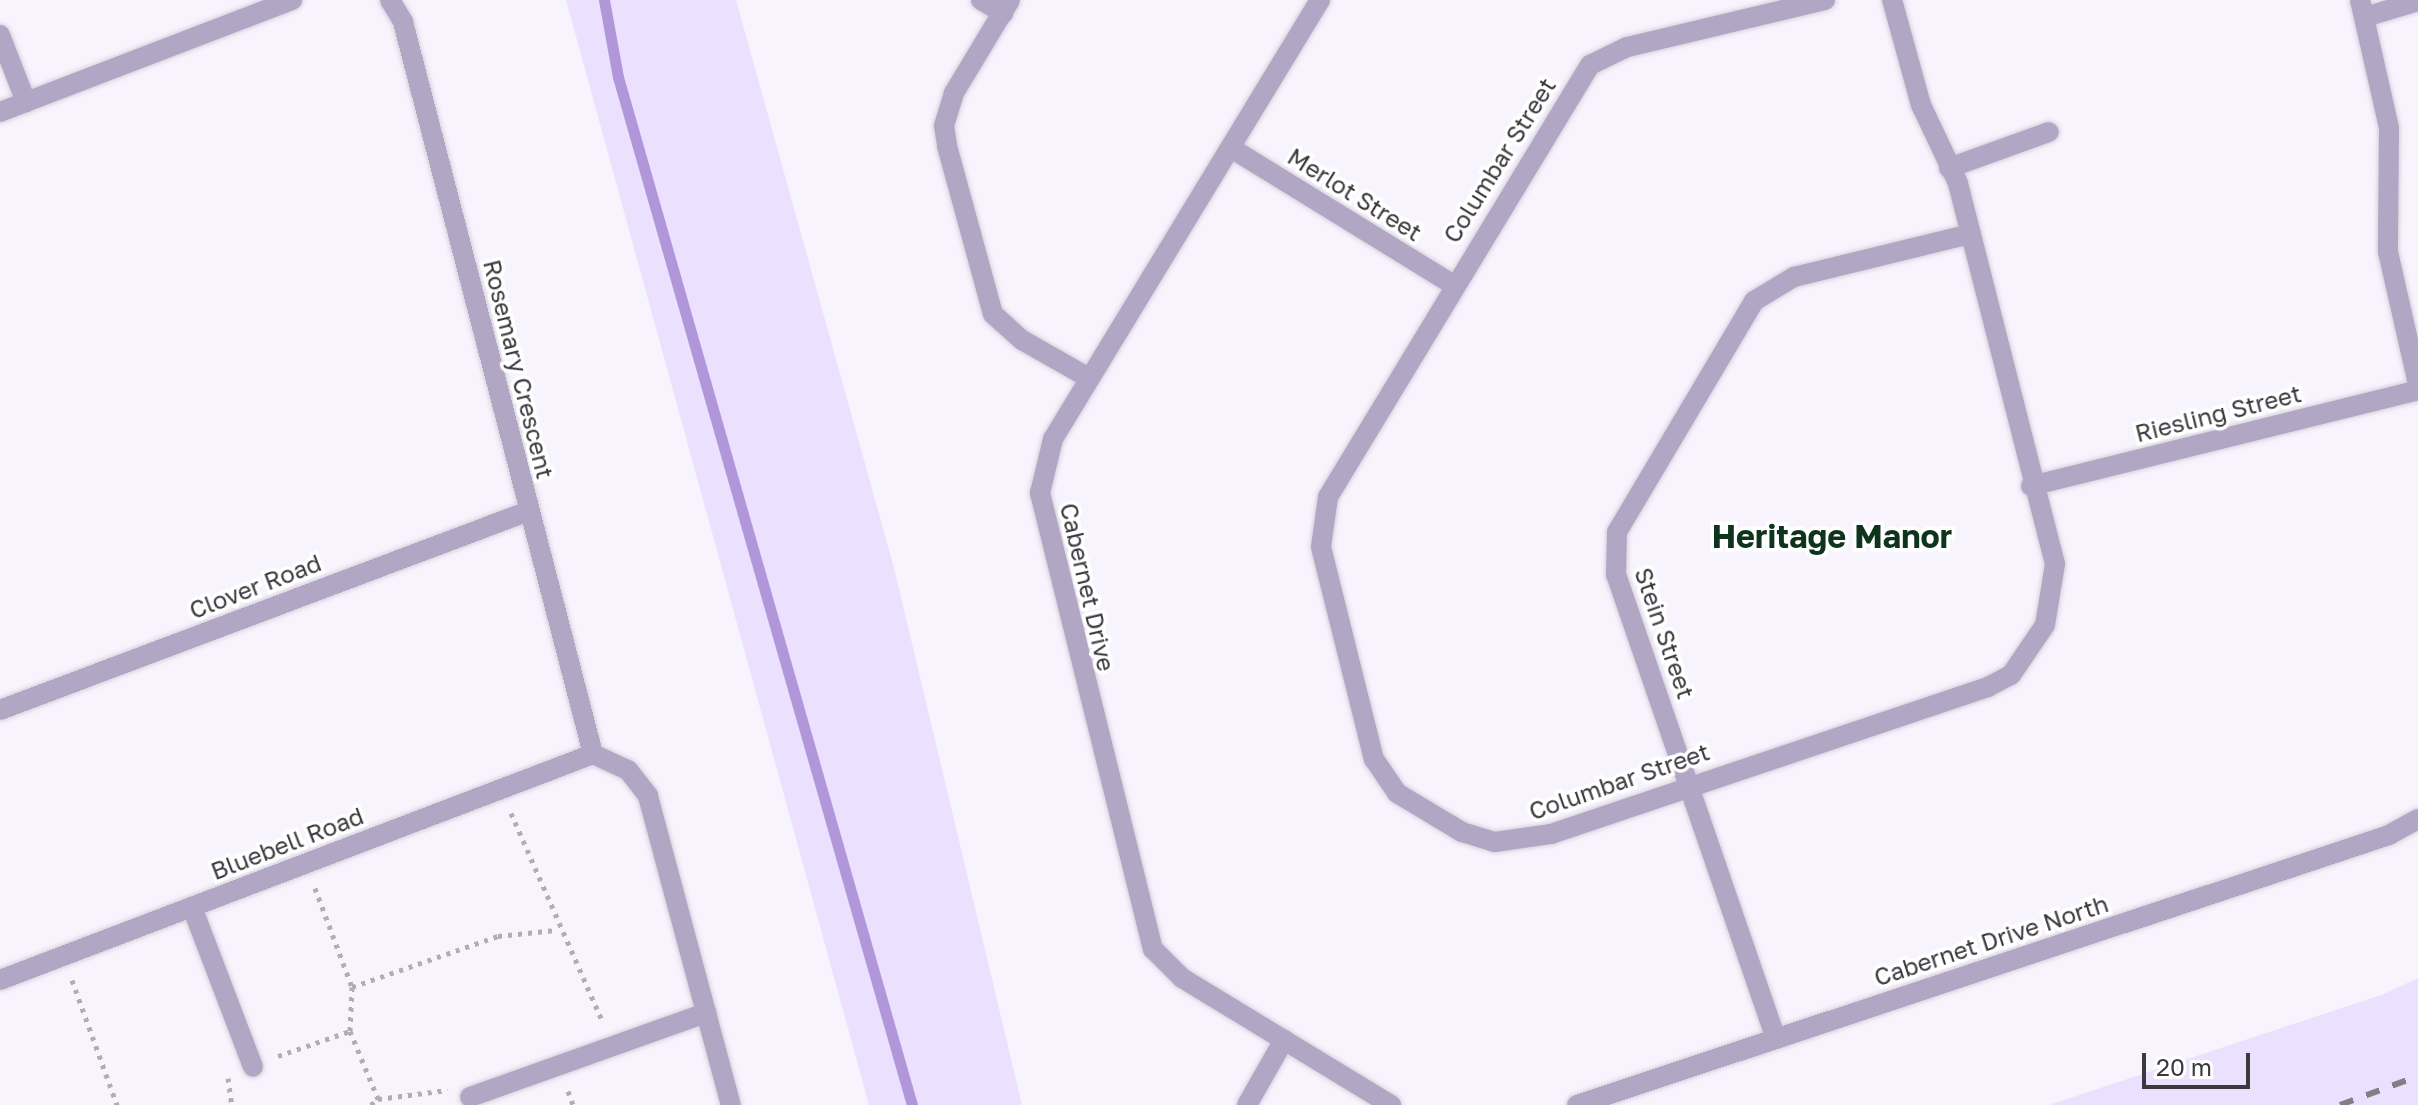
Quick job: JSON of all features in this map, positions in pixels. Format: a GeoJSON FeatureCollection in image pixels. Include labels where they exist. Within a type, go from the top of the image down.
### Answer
{"type":"FeatureCollection","features":[{"type":"Feature","properties":{"kind":"street"},"geometry":{"type":"LineString","coordinates":[[0,112],[292,0]]}},
{"type":"Feature","properties":{"kind":"street","name":"Rosemary Crescent"},"geometry":{"type":"LineString","coordinates":[[390,0],[403,22],[593,754]]}},
{"type":"Feature","properties":{"kind":"street"},"geometry":{"type":"LineString","coordinates":[[981,0],[1006,7],[954,93],[944,126],[969,237],[993,314],[1022,340],[1089,378]]}},
{"type":"Feature","properties":{"kind":"street","name":"Cabernet Drive"},"geometry":{"type":"LineString","coordinates":[[1284,1040],[1171,970],[1147,934],[1042,518],[1041,470],[1089,378],[1320,0]]}},
{"type":"Feature","properties":{"kind":"street","name":"Columbar Street"},"geometry":{"type":"LineString","coordinates":[[1825,0],[1606,53],[1578,81],[1452,284],[1321,521],[1321,547],[1384,780],[1415,807],[1495,842],[1551,834],[2011,675],[2055,596],[2055,564],[2031,486],[1971,234],[1949,168],[1921,105],[1892,0]]}},
{"type":"Feature","properties":{"kind":"street"},"geometry":{"type":"LineString","coordinates":[[2418,1],[2362,8],[2389,128],[2388,252],[2418,384]]}},
{"type":"Feature","properties":{"kind":"street"},"geometry":{"type":"LineString","coordinates":[[0,35],[26,102]]}},
{"type":"Feature","properties":{"kind":"street"},"geometry":{"type":"LineString","coordinates":[[1949,168],[2049,132]]}},
{"type":"Feature","properties":{"kind":"street","name":"Merlot Street"},"geometry":{"type":"LineString","coordinates":[[1231,148],[1452,284]]}},
{"type":"Feature","properties":{"kind":"street","name":"Stein Street"},"geometry":{"type":"LineString","coordinates":[[1776,1039],[1616,575],[1617,532],[1633,497],[1754,301],[1794,277],[1971,234]]}},
{"type":"Feature","properties":{"kind":"street","name":"Riesling Street"},"geometry":{"type":"LineString","coordinates":[[2031,486],[2418,390]]}},
{"type":"Feature","properties":{"kind":"street","name":"Clover Road"},"geometry":{"type":"LineString","coordinates":[[0,710],[529,511]]}},
{"type":"Feature","properties":{"kind":"street"},"geometry":{"type":"LineString","coordinates":[[593,754],[628,770],[648,796],[731,1105]]}},
{"type":"Feature","properties":{"kind":"street","name":"Bluebell Road"},"geometry":{"type":"LineString","coordinates":[[0,980],[593,754]]}},
{"type":"Feature","properties":{"kind":"street","name":"Cabernet Drive North"},"geometry":{"type":"LineString","coordinates":[[1577,1105],[2389,835],[2418,819]]}},
{"type":"Feature","properties":{"kind":"street"},"geometry":{"type":"LineString","coordinates":[[192,907],[253,1067]]}},
{"type":"Feature","properties":{"kind":"street"},"geometry":{"type":"LineString","coordinates":[[470,1097],[706,1013]]}},
{"type":"Feature","properties":{"kind":"street"},"geometry":{"type":"LineString","coordinates":[[1247,1105],[1284,1040],[1391,1105]]}},
{"type":"Feature","properties":{"kind":"path"},"geometry":{"type":"LineString","coordinates":[[501,789],[556,930],[584,973],[612,1046]]}},
{"type":"Feature","properties":{"kind":"path"},"geometry":{"type":"LineString","coordinates":[[306,863],[352,987],[350,1031],[378,1099]]}},
{"type":"Feature","properties":{"kind":"path"},"geometry":{"type":"LineString","coordinates":[[352,987],[498,936],[556,930]]}},
{"type":"Feature","properties":{"kind":"path"},"geometry":{"type":"LineString","coordinates":[[63,956],[117,1105]]}},
{"type":"Feature","properties":{"kind":"path"},"geometry":{"type":"LineString","coordinates":[[253,1067],[350,1031]]}},
{"type":"Feature","properties":{"kind":"path"},"geometry":{"type":"LineString","coordinates":[[371,1105],[378,1099],[442,1089],[470,1097]]}},
{"type":"Feature","properties":{"kind":"shaded area"},"geometry":{"type":"Polygon","coordinates":[[[566,0],[736,0],[894,568],[1022,1105],[869,1105],[566,0]]]}},
{"type":"Feature","properties":{"kind":"shaded area"},"geometry":{"type":"Polygon","coordinates":[[[2418,978],[2418,1105],[2049,1105],[2384,994],[2418,978]]]}},
{"type":"Feature","properties":{"kind":"waterway"},"geometry":{"type":"LineString","coordinates":[[604,0],[618,77],[912,1105]]}},
{"type":"Feature","properties":{"kind":"railway"},"geometry":{"type":"LineString","coordinates":[[2340,1105],[2418,1076]]}},
{"type":"Feature","properties":{"kind":"district","name":"Heritage Manor"},"geometry":{"type":"Point","coordinates":[1832,536]}}]}
